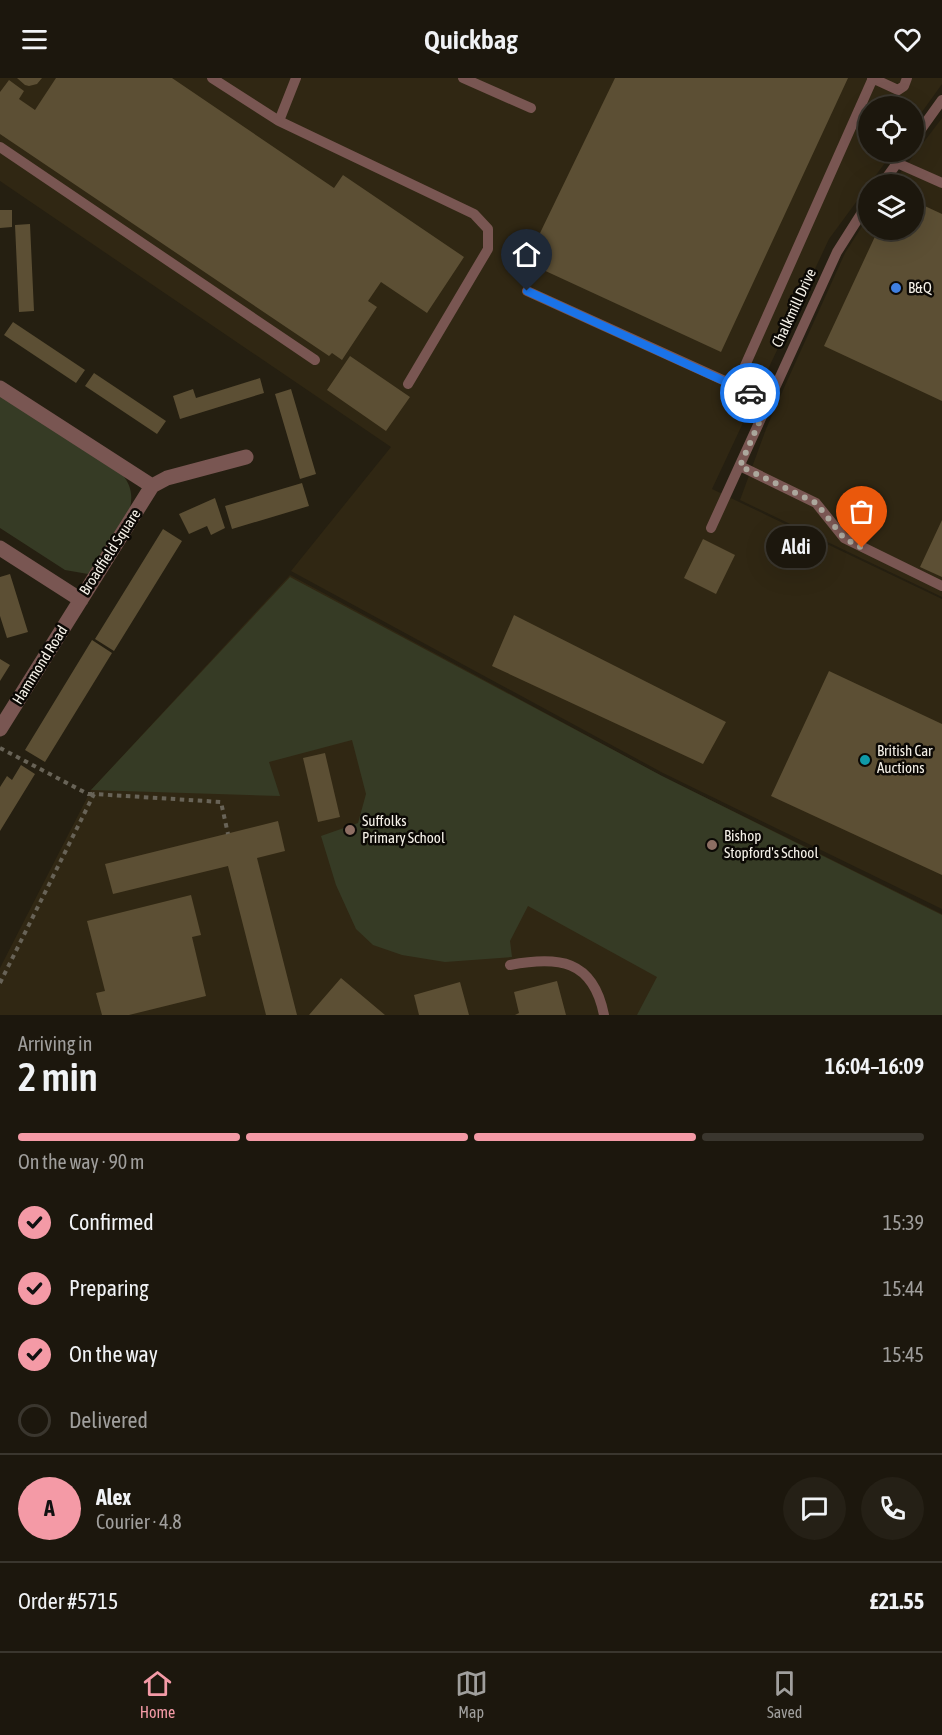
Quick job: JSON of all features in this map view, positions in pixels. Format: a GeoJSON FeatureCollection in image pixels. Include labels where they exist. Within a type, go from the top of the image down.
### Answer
{"type":"FeatureCollection","features":[{"type":"Feature","properties":{"kind":"street"},"geometry":{"type":"LineString","coordinates":[[0,388],[152,486],[167,478],[246,457]]}},
{"type":"Feature","properties":{"kind":"street","name":"Broadfield Square"},"geometry":{"type":"LineString","coordinates":[[0,548],[81,600],[152,486]]}},
{"type":"Feature","properties":{"kind":"street","name":"Hammond Road"},"geometry":{"type":"LineString","coordinates":[[0,729],[81,600]]}},
{"type":"Feature","properties":{"kind":"lane"},"geometry":{"type":"LineString","coordinates":[[212,78],[279,120],[474,214],[488,229],[488,249],[408,384]]}},
{"type":"Feature","properties":{"kind":"lane"},"geometry":{"type":"LineString","coordinates":[[279,120],[296,78]]}},
{"type":"Feature","properties":{"kind":"lane"},"geometry":{"type":"LineString","coordinates":[[463,78],[531,108]]}},
{"type":"Feature","properties":{"kind":"lane"},"geometry":{"type":"LineString","coordinates":[[736,386],[872,78],[898,90],[907,78]]}},
{"type":"Feature","properties":{"kind":"lane"},"geometry":{"type":"LineString","coordinates":[[924,125],[942,100]]}},
{"type":"Feature","properties":{"kind":"lane"},"geometry":{"type":"LineString","coordinates":[[0,147],[315,360]]}},
{"type":"Feature","properties":{"kind":"lane"},"geometry":{"type":"LineString","coordinates":[[889,174],[897,163],[942,183]]}},
{"type":"Feature","properties":{"kind":"lane","name":"Chalkmill Drive"},"geometry":{"type":"LineString","coordinates":[[711,528],[837,252],[858,219]]}},
{"type":"Feature","properties":{"kind":"lane"},"geometry":{"type":"LineString","coordinates":[[527,291],[768,402]]}},
{"type":"Feature","properties":{"kind":"lane"},"geometry":{"type":"LineString","coordinates":[[740,466],[816,503],[844,538],[942,586]]}},
{"type":"Feature","properties":{"kind":"lane"},"geometry":{"type":"LineString","coordinates":[[510,965],[542,961],[575,966],[589,979],[604,1015]]}},
{"type":"Feature","properties":{"kind":"path"},"geometry":{"type":"LineString","coordinates":[[0,748],[88,794],[221,802],[228,834]]}},
{"type":"Feature","properties":{"kind":"path"},"geometry":{"type":"LineString","coordinates":[[0,983],[94,794]]}},
{"type":"Feature","properties":{"kind":"shaded area"},"geometry":{"type":"Polygon","coordinates":[[[0,78],[942,78],[942,84],[924,109],[924,96],[858,96],[858,162],[886,162],[877,174],[858,174],[858,200],[829,239],[712,489],[942,599],[942,909],[663,773],[291,571],[391,447],[0,181],[0,78]]]}},
{"type":"Feature","properties":{"kind":"shaded area"},"geometry":{"type":"Polygon","coordinates":[[[942,118],[942,597],[740,500],[783,390],[845,253],[858,233],[858,240],[924,240],[924,174],[900,174],[909,162],[924,162],[924,142],[942,118]]]}},
{"type":"Feature","properties":{"kind":"shaded area","name":"Suffolks Primary School"},"geometry":{"type":"Polygon","coordinates":[[[290,575],[662,776],[942,914],[942,1015],[0,1015],[0,968],[91,790],[290,575]]]}},
{"type":"Feature","properties":{"kind":"green space"},"geometry":{"type":"Polygon","coordinates":[[[0,396],[122,474],[129,486],[130,508],[88,574],[65,570],[0,528],[0,396]]]}},
{"type":"Feature","properties":{"kind":"green space","name":"Suffolks Primary School"},"geometry":{"type":"Polygon","coordinates":[[[290,577],[662,776],[942,915],[942,1015],[637,1015],[657,977],[528,906],[510,941],[512,957],[445,962],[402,955],[373,945],[356,929],[336,885],[321,836],[358,823],[366,794],[352,740],[269,762],[280,796],[91,790],[290,577]]]}},
{"type":"Feature","properties":{"kind":"building"},"geometry":{"type":"Polygon","coordinates":[[[17,78],[42,78],[37,84],[29,86],[17,78]]]}},
{"type":"Feature","properties":{"kind":"building"},"geometry":{"type":"Polygon","coordinates":[[[56,78],[172,78],[334,188],[343,175],[464,257],[427,313],[381,282],[368,301],[377,307],[342,360],[332,353],[329,356],[0,134],[0,92],[9,80],[24,91],[19,99],[35,110],[56,78]]]}},
{"type":"Feature","properties":{"kind":"building"},"geometry":{"type":"Polygon","coordinates":[[[615,78],[848,78],[721,352],[526,262],[615,78]]]}},
{"type":"Feature","properties":{"kind":"building","name":"B&Q"},"geometry":{"type":"Polygon","coordinates":[[[924,206],[942,214],[942,401],[824,346],[873,240],[924,240],[924,206]]]}},
{"type":"Feature","properties":{"kind":"building"},"geometry":{"type":"Polygon","coordinates":[[[0,210],[12,210],[12,227],[0,228],[0,210]]]}},
{"type":"Feature","properties":{"kind":"building"},"geometry":{"type":"Polygon","coordinates":[[[30,224],[34,311],[19,312],[15,225],[30,224]]]}},
{"type":"Feature","properties":{"kind":"building"},"geometry":{"type":"Polygon","coordinates":[[[13,322],[85,370],[76,383],[4,335],[13,322]]]}},
{"type":"Feature","properties":{"kind":"building"},"geometry":{"type":"Polygon","coordinates":[[[350,356],[410,397],[386,431],[327,390],[350,356]]]}},
{"type":"Feature","properties":{"kind":"building"},"geometry":{"type":"Polygon","coordinates":[[[94,373],[166,421],[157,434],[85,386],[94,373]]]}},
{"type":"Feature","properties":{"kind":"building"},"geometry":{"type":"Polygon","coordinates":[[[260,378],[264,393],[180,419],[173,396],[193,389],[196,398],[260,378]]]}},
{"type":"Feature","properties":{"kind":"building"},"geometry":{"type":"Polygon","coordinates":[[[291,389],[316,474],[300,479],[275,394],[291,389]]]}},
{"type":"Feature","properties":{"kind":"building"},"geometry":{"type":"Polygon","coordinates":[[[302,483],[309,506],[232,529],[225,506],[302,483]]]}},
{"type":"Feature","properties":{"kind":"building"},"geometry":{"type":"Polygon","coordinates":[[[215,498],[225,528],[211,535],[207,526],[189,534],[179,514],[215,498]]]}},
{"type":"Feature","properties":{"kind":"building"},"geometry":{"type":"Polygon","coordinates":[[[942,520],[942,577],[920,567],[942,520]]]}},
{"type":"Feature","properties":{"kind":"building"},"geometry":{"type":"Polygon","coordinates":[[[163,529],[182,541],[114,651],[95,639],[163,529]]]}},
{"type":"Feature","properties":{"kind":"building"},"geometry":{"type":"Polygon","coordinates":[[[703,539],[735,555],[716,594],[684,578],[703,539]]]}},
{"type":"Feature","properties":{"kind":"building"},"geometry":{"type":"Polygon","coordinates":[[[10,574],[28,632],[7,638],[0,616],[0,577],[10,574]]]}},
{"type":"Feature","properties":{"kind":"building"},"geometry":{"type":"Polygon","coordinates":[[[514,615],[726,722],[703,764],[492,666],[514,615]]]}},
{"type":"Feature","properties":{"kind":"building"},"geometry":{"type":"Polygon","coordinates":[[[92,640],[112,653],[45,762],[25,750],[92,640]]]}},
{"type":"Feature","properties":{"kind":"building"},"geometry":{"type":"Polygon","coordinates":[[[0,659],[10,665],[0,681],[0,659]]]}},
{"type":"Feature","properties":{"kind":"building","name":"British Car Auctions"},"geometry":{"type":"Polygon","coordinates":[[[829,671],[942,724],[942,875],[771,796],[829,671]]]}},
{"type":"Feature","properties":{"kind":"building"},"geometry":{"type":"Polygon","coordinates":[[[325,753],[340,817],[318,822],[303,758],[325,753]]]}},
{"type":"Feature","properties":{"kind":"building"},"geometry":{"type":"Polygon","coordinates":[[[21,765],[35,774],[0,831],[0,787],[7,776],[12,780],[21,765]]]}},
{"type":"Feature","properties":{"kind":"building"},"geometry":{"type":"Polygon","coordinates":[[[278,821],[285,851],[257,858],[297,1015],[266,1015],[228,866],[113,894],[105,864],[278,821]]]}},
{"type":"Feature","properties":{"kind":"building"},"geometry":{"type":"Polygon","coordinates":[[[191,895],[201,935],[192,937],[206,996],[129,1015],[102,1015],[96,993],[105,991],[87,921],[191,895]]]}},
{"type":"Feature","properties":{"kind":"building"},"geometry":{"type":"Polygon","coordinates":[[[341,978],[385,1015],[309,1015],[341,978]]]}},
{"type":"Feature","properties":{"kind":"building"},"geometry":{"type":"Polygon","coordinates":[[[557,981],[566,1015],[515,1015],[519,1013],[514,992],[557,981]]]}},
{"type":"Feature","properties":{"kind":"building"},"geometry":{"type":"Polygon","coordinates":[[[460,982],[469,1015],[419,1015],[414,995],[460,982]]]}},
{"type":"Feature","properties":{"kind":"way so far"},"geometry":{"type":"LineString","coordinates":[[750,393],[768,402],[740,466],[816,503],[844,538],[862,548]]}},
{"type":"Feature","properties":{"kind":"place","name":"B&Q"},"geometry":{"type":"Point","coordinates":[896,288]}},
{"type":"Feature","properties":{"kind":"place","name":"Aldi"},"geometry":{"type":"Point","coordinates":[862,548]}},
{"type":"Feature","properties":{"kind":"place","name":"British Car Auctions"},"geometry":{"type":"Point","coordinates":[865,760]}},
{"type":"Feature","properties":{"kind":"place","name":"Suffolks Primary School"},"geometry":{"type":"Point","coordinates":[350,830]}},
{"type":"Feature","properties":{"kind":"place","name":"Bishop Stopford's School"},"geometry":{"type":"Point","coordinates":[712,845]}},
{"type":"Feature","properties":{"kind":"route"},"geometry":{"type":"LineString","coordinates":[[527,291],[750,393]]}}]}
